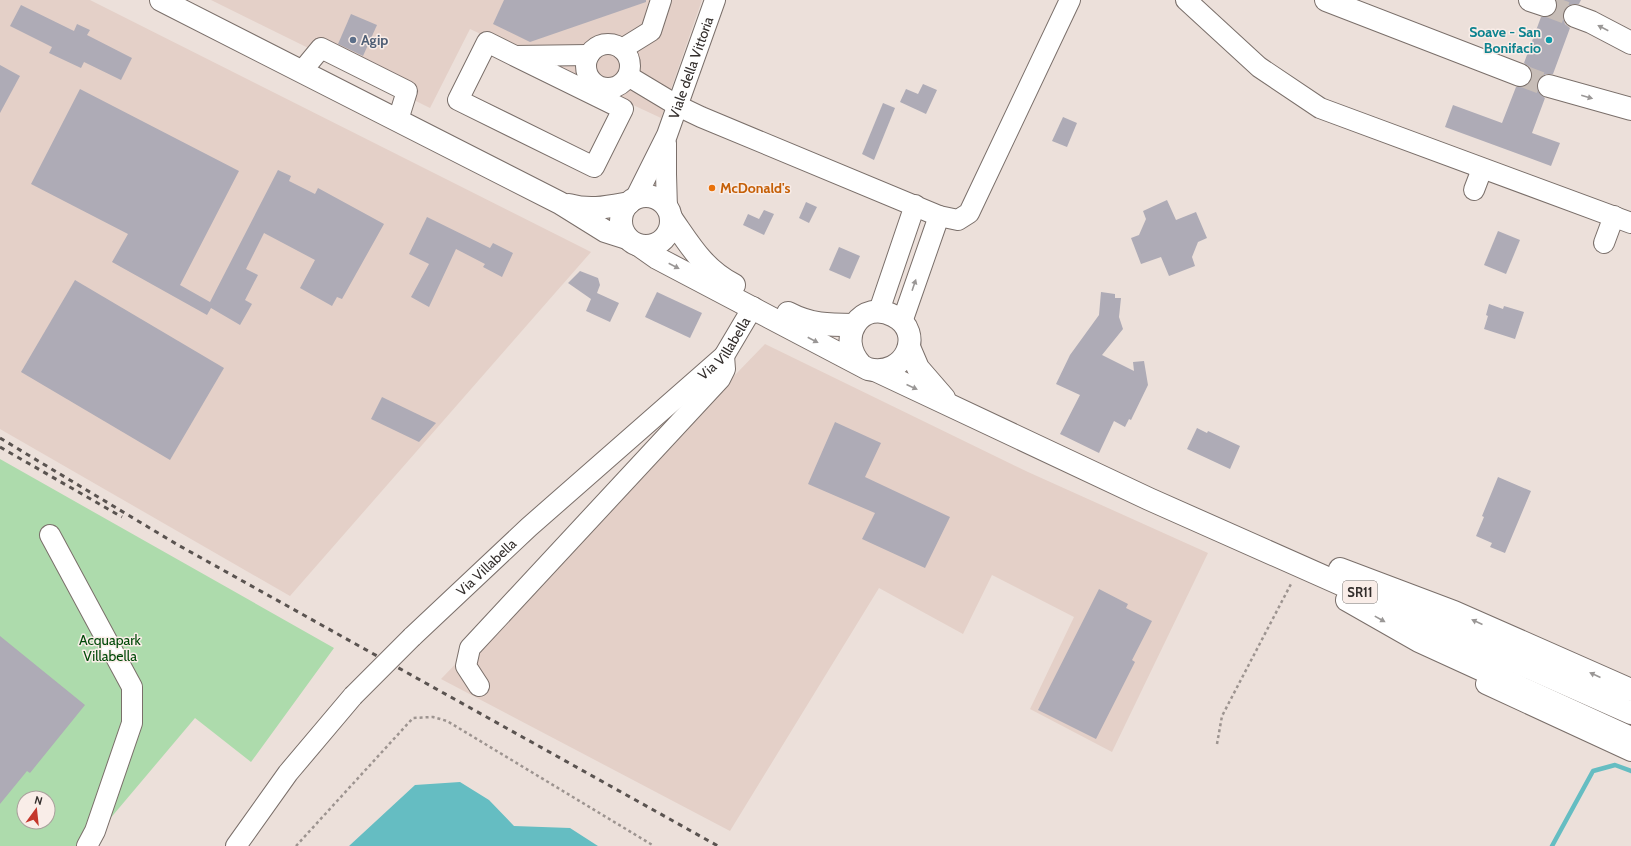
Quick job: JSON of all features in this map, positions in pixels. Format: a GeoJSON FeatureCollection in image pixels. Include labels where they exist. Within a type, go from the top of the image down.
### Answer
{"type":"FeatureCollection","features":[{"type":"Feature","properties":{"kind":"main road"},"geometry":{"type":"LineString","coordinates":[[162,0],[560,203],[605,231],[634,242],[654,245],[669,232],[669,214]]}},
{"type":"Feature","properties":{"kind":"main road"},"geometry":{"type":"LineString","coordinates":[[1326,0],[1470,57],[1520,75]]}},
{"type":"Feature","properties":{"kind":"main road"},"geometry":{"type":"LineString","coordinates":[[1362,0],[1470,57]]}},
{"type":"Feature","properties":{"kind":"main road"},"geometry":{"type":"LineString","coordinates":[[1575,16],[1591,22],[1631,43]]}},
{"type":"Feature","properties":{"kind":"main road"},"geometry":{"type":"LineString","coordinates":[[1549,86],[1631,110]]}},
{"type":"Feature","properties":{"kind":"main road"},"geometry":{"type":"LineString","coordinates":[[560,203],[584,209],[597,209],[649,196],[656,199],[669,214],[693,252],[723,279],[801,319],[824,325],[854,324]]}},
{"type":"Feature","properties":{"kind":"main road"},"geometry":{"type":"LineString","coordinates":[[632,201],[621,216],[623,232],[634,242],[657,258],[869,368],[951,404],[1149,499],[1264,550],[1420,641],[1631,738]]}},
{"type":"Feature","properties":{"kind":"main road"},"geometry":{"type":"LineString","coordinates":[[909,347],[901,362],[885,371],[869,368],[852,354],[849,342],[854,324],[870,313],[879,311],[896,316],[902,322],[909,338],[909,347],[918,368],[951,404]]}},
{"type":"Feature","properties":{"kind":"main road"},"geometry":{"type":"LineString","coordinates":[[1264,550],[1316,561],[1390,587],[1454,612],[1631,690]]}},
{"type":"Feature","properties":{"kind":"main road","name":"SR11"},"geometry":{"type":"LineString","coordinates":[[1264,550],[1631,713]]}},
{"type":"Feature","properties":{"kind":"street"},"geometry":{"type":"LineString","coordinates":[[622,49],[651,31],[661,0]]}},
{"type":"Feature","properties":{"kind":"street","name":"Viale della Vittoria"},"geometry":{"type":"LineString","coordinates":[[632,201],[667,135],[715,0]]}},
{"type":"Feature","properties":{"kind":"street"},"geometry":{"type":"LineString","coordinates":[[628,76],[678,106],[939,216],[958,220],[969,213],[1070,0]]}},
{"type":"Feature","properties":{"kind":"street"},"geometry":{"type":"LineString","coordinates":[[1186,0],[1259,67],[1320,108],[1622,220],[1604,243]]}},
{"type":"Feature","properties":{"kind":"street"},"geometry":{"type":"LineString","coordinates":[[606,94],[515,56],[486,42],[458,100],[594,167],[623,110],[606,94],[595,83],[590,77],[587,63],[589,56],[600,46],[615,45],[622,49],[630,61],[628,76],[620,85],[606,94]]}},
{"type":"Feature","properties":{"kind":"street"},"geometry":{"type":"LineString","coordinates":[[302,71],[321,48],[407,91],[398,120]]}},
{"type":"Feature","properties":{"kind":"street"},"geometry":{"type":"LineString","coordinates":[[515,56],[589,56]]}},
{"type":"Feature","properties":{"kind":"street","name":"Viale della Vittoria"},"geometry":{"type":"LineString","coordinates":[[667,135],[666,174],[669,214]]}},
{"type":"Feature","properties":{"kind":"street"},"geometry":{"type":"LineString","coordinates":[[1474,190],[1482,169]]}},
{"type":"Feature","properties":{"kind":"street"},"geometry":{"type":"LineString","coordinates":[[879,311],[915,205]]}},
{"type":"Feature","properties":{"kind":"street"},"geometry":{"type":"LineString","coordinates":[[902,322],[939,216]]}},
{"type":"Feature","properties":{"kind":"street","name":"Via Villabella"},"geometry":{"type":"LineString","coordinates":[[236,846],[288,773],[353,696],[412,637],[530,527],[724,356],[753,307]]}},
{"type":"Feature","properties":{"kind":"street"},"geometry":{"type":"LineString","coordinates":[[479,686],[466,666],[470,648],[720,379],[725,369],[724,356]]}},
{"type":"Feature","properties":{"kind":"street"},"geometry":{"type":"LineString","coordinates":[[50,535],[132,687],[132,723],[95,831],[86,846]]}},
{"type":"Feature","properties":{"kind":"street"},"geometry":{"type":"LineString","coordinates":[[1490,673],[1486,684],[1631,751]]}},
{"type":"Feature","properties":{"kind":"path"},"geometry":{"type":"LineString","coordinates":[[1217,744],[1222,716],[1298,571]]}},
{"type":"Feature","properties":{"kind":"path"},"geometry":{"type":"LineString","coordinates":[[296,846],[413,718],[433,717],[447,721],[654,846]]}},
{"type":"Feature","properties":{"kind":"shaded area"},"geometry":{"type":"Polygon","coordinates":[[[0,0],[90,0],[591,252],[290,596],[0,429],[0,0]]]}},
{"type":"Feature","properties":{"kind":"shaded area"},"geometry":{"type":"Polygon","coordinates":[[[211,0],[702,0],[661,118],[470,29],[430,108],[211,0]]]}},
{"type":"Feature","properties":{"kind":"shaded area"},"geometry":{"type":"Polygon","coordinates":[[[765,344],[1028,472],[1208,553],[1112,752],[1030,709],[1074,617],[992,575],[963,634],[879,588],[730,831],[441,679],[765,344]]]}},
{"type":"Feature","properties":{"kind":"green space","name":"Acquapark Villabella"},"geometry":{"type":"Polygon","coordinates":[[[0,459],[334,648],[251,762],[195,718],[87,846],[0,846],[0,459]]]}},
{"type":"Feature","properties":{"kind":"water"},"geometry":{"type":"Polygon","coordinates":[[[460,782],[489,800],[514,826],[570,828],[598,846],[349,846],[415,785],[460,782]]]}},
{"type":"Feature","properties":{"kind":"building"},"geometry":{"type":"Polygon","coordinates":[[[504,0],[646,0],[646,2],[530,42],[493,24],[504,0]]]}},
{"type":"Feature","properties":{"kind":"building"},"geometry":{"type":"Polygon","coordinates":[[[1556,0],[1581,0],[1579,4],[1567,6],[1563,12],[1565,24],[1570,28],[1553,74],[1546,74],[1540,77],[1537,83],[1537,89],[1545,98],[1532,133],[1560,143],[1551,166],[1445,127],[1453,105],[1502,123],[1516,87],[1528,85],[1531,80],[1532,73],[1530,67],[1524,63],[1541,17],[1548,17],[1554,14],[1557,9],[1556,0]]]}},
{"type":"Feature","properties":{"kind":"building"},"geometry":{"type":"Polygon","coordinates":[[[21,5],[74,31],[77,24],[90,30],[87,35],[132,58],[121,80],[84,62],[81,68],[49,53],[52,47],[10,26],[21,5]]]}},
{"type":"Feature","properties":{"kind":"building"},"geometry":{"type":"Polygon","coordinates":[[[351,14],[377,25],[363,56],[338,44],[351,14]]]}},
{"type":"Feature","properties":{"kind":"building"},"geometry":{"type":"Polygon","coordinates":[[[0,65],[20,76],[0,113],[0,65]]]}},
{"type":"Feature","properties":{"kind":"building"},"geometry":{"type":"Polygon","coordinates":[[[923,84],[937,90],[926,114],[900,102],[906,89],[918,94],[923,84]]]}},
{"type":"Feature","properties":{"kind":"building"},"geometry":{"type":"Polygon","coordinates":[[[80,89],[239,171],[180,285],[210,302],[278,170],[291,176],[289,181],[315,194],[318,188],[384,224],[342,299],[337,297],[332,306],[300,288],[315,260],[264,233],[246,269],[258,275],[245,300],[252,304],[240,325],[211,308],[207,315],[112,262],[128,234],[31,184],[80,89]]]}},
{"type":"Feature","properties":{"kind":"building"},"geometry":{"type":"Polygon","coordinates":[[[883,103],[895,108],[874,160],[862,154],[883,103]]]}},
{"type":"Feature","properties":{"kind":"building"},"geometry":{"type":"Polygon","coordinates":[[[1063,117],[1077,123],[1067,147],[1052,141],[1063,117]]]}},
{"type":"Feature","properties":{"kind":"building"},"geometry":{"type":"Polygon","coordinates":[[[1167,200],[1176,220],[1196,212],[1207,238],[1198,242],[1192,257],[1195,266],[1169,276],[1161,257],[1141,264],[1131,238],[1139,235],[1146,219],[1143,211],[1167,200]]]}},
{"type":"Feature","properties":{"kind":"building"},"geometry":{"type":"Polygon","coordinates":[[[806,202],[817,207],[809,223],[799,218],[806,202]]]}},
{"type":"Feature","properties":{"kind":"building"},"geometry":{"type":"Polygon","coordinates":[[[764,210],[774,214],[764,235],[743,225],[748,214],[759,219],[764,210]]]}},
{"type":"Feature","properties":{"kind":"building"},"geometry":{"type":"Polygon","coordinates":[[[427,217],[490,248],[493,243],[513,253],[502,277],[483,267],[485,264],[456,249],[429,307],[411,297],[429,264],[409,254],[427,217]]]}},
{"type":"Feature","properties":{"kind":"building"},"geometry":{"type":"Polygon","coordinates":[[[1498,231],[1520,240],[1506,274],[1484,265],[1498,231]]]}},
{"type":"Feature","properties":{"kind":"building"},"geometry":{"type":"Polygon","coordinates":[[[839,247],[860,256],[850,279],[829,270],[839,247]]]}},
{"type":"Feature","properties":{"kind":"building"},"geometry":{"type":"Polygon","coordinates":[[[580,271],[598,278],[600,285],[597,293],[619,303],[610,322],[586,311],[591,299],[568,283],[580,271]]]}},
{"type":"Feature","properties":{"kind":"building"},"geometry":{"type":"Polygon","coordinates":[[[75,280],[224,368],[170,460],[21,372],[75,280]]]}},
{"type":"Feature","properties":{"kind":"building"},"geometry":{"type":"Polygon","coordinates":[[[657,292],[702,313],[690,338],[645,317],[657,292]]]}},
{"type":"Feature","properties":{"kind":"building"},"geometry":{"type":"Polygon","coordinates":[[[1101,292],[1115,294],[1115,298],[1121,298],[1119,317],[1123,329],[1102,355],[1134,371],[1133,362],[1144,361],[1148,385],[1131,420],[1129,419],[1125,427],[1114,421],[1099,453],[1060,434],[1080,395],[1056,384],[1070,355],[1099,315],[1101,292]]]}},
{"type":"Feature","properties":{"kind":"building"},"geometry":{"type":"Polygon","coordinates":[[[1489,304],[1503,309],[1504,306],[1524,312],[1515,339],[1484,329],[1488,316],[1486,315],[1489,304]]]}},
{"type":"Feature","properties":{"kind":"building"},"geometry":{"type":"Polygon","coordinates":[[[382,397],[436,423],[419,442],[371,419],[382,397]]]}},
{"type":"Feature","properties":{"kind":"building"},"geometry":{"type":"Polygon","coordinates":[[[835,422],[881,443],[865,477],[950,517],[925,568],[862,539],[875,513],[808,484],[835,422]]]}},
{"type":"Feature","properties":{"kind":"building"},"geometry":{"type":"Polygon","coordinates":[[[1197,428],[1207,433],[1208,431],[1240,446],[1230,469],[1187,449],[1197,428]]]}},
{"type":"Feature","properties":{"kind":"building"},"geometry":{"type":"Polygon","coordinates":[[[1498,477],[1531,491],[1505,553],[1490,547],[1492,543],[1476,536],[1484,517],[1482,516],[1498,477]]]}},
{"type":"Feature","properties":{"kind":"building"},"geometry":{"type":"Polygon","coordinates":[[[1099,589],[1128,604],[1126,608],[1152,621],[1132,660],[1135,662],[1096,739],[1038,710],[1099,589]]]}},
{"type":"Feature","properties":{"kind":"building"},"geometry":{"type":"Polygon","coordinates":[[[0,636],[85,705],[30,773],[27,771],[0,804],[0,636]]]}},
{"type":"Feature","properties":{"kind":"waterway"},"geometry":{"type":"LineString","coordinates":[[1552,846],[1593,771],[1615,765],[1631,771]]}},
{"type":"Feature","properties":{"kind":"tunnel"},"geometry":{"type":"LineString","coordinates":[[1545,5],[1575,16]]}},
{"type":"Feature","properties":{"kind":"tunnel"},"geometry":{"type":"LineString","coordinates":[[1520,75],[1549,86]]}},
{"type":"Feature","properties":{"kind":"railway"},"geometry":{"type":"LineString","coordinates":[[0,438],[178,545],[718,846]]}},
{"type":"Feature","properties":{"kind":"railway"},"geometry":{"type":"LineString","coordinates":[[0,447],[122,517]]}},
{"type":"Feature","properties":{"kind":"place","name":"Agip"},"geometry":{"type":"Point","coordinates":[353,40]}},
{"type":"Feature","properties":{"kind":"place","name":"Soave - San Bonifacio"},"geometry":{"type":"Point","coordinates":[1549,40]}},
{"type":"Feature","properties":{"kind":"place","name":"McDonald's"},"geometry":{"type":"Point","coordinates":[712,188]}}]}
